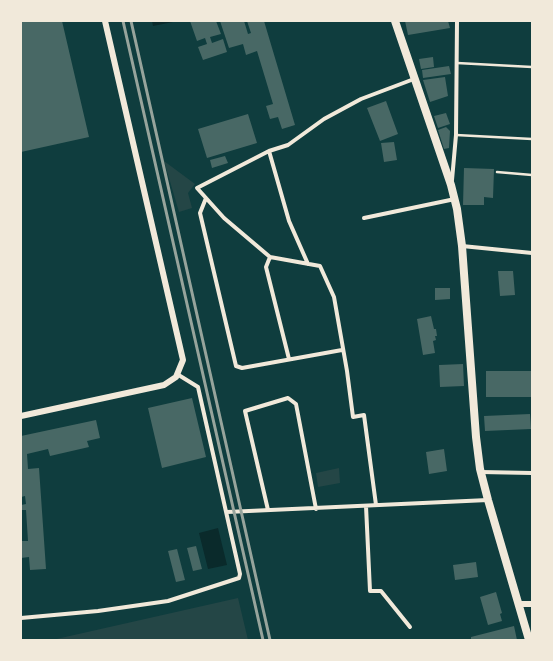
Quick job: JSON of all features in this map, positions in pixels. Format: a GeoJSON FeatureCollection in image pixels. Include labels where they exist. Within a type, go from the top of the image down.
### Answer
{"type":"FeatureCollection","features":[{"type":"Feature","properties":{"kind":"main road"},"geometry":{"type":"LineString","coordinates":[[395,21],[455,199],[462,246],[476,437],[481,472],[529,640]]}},
{"type":"Feature","properties":{"kind":"street"},"geometry":{"type":"LineString","coordinates":[[21,416],[164,385],[176,377],[183,360],[106,21]]}},
{"type":"Feature","properties":{"kind":"street"},"geometry":{"type":"LineString","coordinates":[[451,185],[456,135],[457,21]]}},
{"type":"Feature","properties":{"kind":"street"},"geometry":{"type":"LineString","coordinates":[[376,505],[364,416],[353,417],[347,370],[342,350],[334,297],[320,266],[270,257],[224,218],[197,188],[269,151],[288,145],[324,119],[361,99],[414,79]]}},
{"type":"Feature","properties":{"kind":"street"},"geometry":{"type":"LineString","coordinates":[[269,151],[289,221],[308,264]]}},
{"type":"Feature","properties":{"kind":"street"},"geometry":{"type":"LineString","coordinates":[[206,198],[200,213],[236,366],[242,368],[342,350]]}},
{"type":"Feature","properties":{"kind":"street"},"geometry":{"type":"LineString","coordinates":[[364,218],[455,199]]}},
{"type":"Feature","properties":{"kind":"street"},"geometry":{"type":"LineString","coordinates":[[462,246],[532,253]]}},
{"type":"Feature","properties":{"kind":"street"},"geometry":{"type":"LineString","coordinates":[[270,257],[266,266],[289,360]]}},
{"type":"Feature","properties":{"kind":"street"},"geometry":{"type":"LineString","coordinates":[[21,618],[98,611],[168,601],[239,578],[240,574],[227,512],[198,387],[177,374]]}},
{"type":"Feature","properties":{"kind":"street"},"geometry":{"type":"LineString","coordinates":[[268,510],[245,411],[288,398],[296,404],[316,509]]}},
{"type":"Feature","properties":{"kind":"street"},"geometry":{"type":"LineString","coordinates":[[481,472],[532,473]]}},
{"type":"Feature","properties":{"kind":"street"},"geometry":{"type":"LineString","coordinates":[[227,512],[488,500]]}},
{"type":"Feature","properties":{"kind":"street"},"geometry":{"type":"LineString","coordinates":[[366,506],[370,591],[381,591],[410,627]]}},
{"type":"Feature","properties":{"kind":"street"},"geometry":{"type":"LineString","coordinates":[[518,604],[532,604]]}},
{"type":"Feature","properties":{"kind":"lane"},"geometry":{"type":"LineString","coordinates":[[456,63],[532,67]]}},
{"type":"Feature","properties":{"kind":"lane"},"geometry":{"type":"LineString","coordinates":[[456,135],[532,139]]}},
{"type":"Feature","properties":{"kind":"lane"},"geometry":{"type":"LineString","coordinates":[[497,172],[532,175]]}},
{"type":"Feature","properties":{"kind":"shaded area"},"geometry":{"type":"Polygon","coordinates":[[[152,21],[173,21],[173,22],[153,26],[152,21]]]}},
{"type":"Feature","properties":{"kind":"shaded area"},"geometry":{"type":"Polygon","coordinates":[[[164,161],[195,184],[188,193],[192,208],[179,212],[164,161]]]}},
{"type":"Feature","properties":{"kind":"shaded area"},"geometry":{"type":"Polygon","coordinates":[[[339,468],[340,483],[318,487],[316,473],[339,468]]]}},
{"type":"Feature","properties":{"kind":"shaded area"},"geometry":{"type":"Polygon","coordinates":[[[218,528],[227,565],[208,569],[199,533],[218,528]]]}},
{"type":"Feature","properties":{"kind":"shaded area"},"geometry":{"type":"Polygon","coordinates":[[[238,598],[248,640],[52,640],[238,598]]]}},
{"type":"Feature","properties":{"kind":"building"},"geometry":{"type":"Polygon","coordinates":[[[21,21],[62,21],[89,137],[21,152],[21,21]]]}},
{"type":"Feature","properties":{"kind":"building"},"geometry":{"type":"Polygon","coordinates":[[[190,21],[216,21],[221,34],[210,37],[212,43],[223,39],[227,52],[203,60],[198,47],[207,44],[205,38],[197,41],[190,21]]]}},
{"type":"Feature","properties":{"kind":"building"},"geometry":{"type":"Polygon","coordinates":[[[220,21],[244,21],[248,34],[251,33],[247,21],[264,21],[295,125],[282,129],[278,117],[270,119],[266,106],[273,104],[257,51],[246,55],[243,44],[229,48],[220,21]]]}},
{"type":"Feature","properties":{"kind":"building"},"geometry":{"type":"Polygon","coordinates":[[[405,21],[448,21],[450,28],[408,35],[405,21]]]}},
{"type":"Feature","properties":{"kind":"building"},"geometry":{"type":"Polygon","coordinates":[[[433,57],[434,67],[421,69],[419,59],[433,57]]]}},
{"type":"Feature","properties":{"kind":"building"},"geometry":{"type":"Polygon","coordinates":[[[449,66],[451,74],[423,78],[422,70],[449,66]]]}},
{"type":"Feature","properties":{"kind":"building"},"geometry":{"type":"Polygon","coordinates":[[[445,77],[448,96],[430,102],[423,80],[445,77]]]}},
{"type":"Feature","properties":{"kind":"building"},"geometry":{"type":"Polygon","coordinates":[[[386,101],[398,134],[380,141],[367,108],[386,101]]]}},
{"type":"Feature","properties":{"kind":"building"},"geometry":{"type":"Polygon","coordinates":[[[446,113],[450,124],[438,128],[434,116],[446,113]]]}},
{"type":"Feature","properties":{"kind":"building"},"geometry":{"type":"Polygon","coordinates":[[[248,114],[257,143],[207,158],[198,129],[248,114]]]}},
{"type":"Feature","properties":{"kind":"building"},"geometry":{"type":"Polygon","coordinates":[[[446,127],[450,131],[449,148],[444,149],[438,130],[446,127]]]}},
{"type":"Feature","properties":{"kind":"building"},"geometry":{"type":"Polygon","coordinates":[[[394,142],[397,160],[384,162],[381,143],[394,142]]]}},
{"type":"Feature","properties":{"kind":"building"},"geometry":{"type":"Polygon","coordinates":[[[225,156],[228,163],[212,168],[210,160],[225,156]]]}},
{"type":"Feature","properties":{"kind":"building"},"geometry":{"type":"Polygon","coordinates":[[[464,168],[494,169],[493,198],[484,197],[484,205],[463,205],[464,168]]]}},
{"type":"Feature","properties":{"kind":"building"},"geometry":{"type":"Polygon","coordinates":[[[498,271],[513,271],[515,295],[500,296],[498,271]]]}},
{"type":"Feature","properties":{"kind":"building"},"geometry":{"type":"Polygon","coordinates":[[[435,288],[450,288],[450,299],[435,300],[435,288]]]}},
{"type":"Feature","properties":{"kind":"building"},"geometry":{"type":"Polygon","coordinates":[[[431,316],[437,336],[435,336],[436,340],[433,341],[435,353],[423,355],[417,319],[431,316]]]}},
{"type":"Feature","properties":{"kind":"building"},"geometry":{"type":"Polygon","coordinates":[[[463,364],[464,386],[440,387],[439,365],[463,364]]]}},
{"type":"Feature","properties":{"kind":"building"},"geometry":{"type":"Polygon","coordinates":[[[486,371],[532,371],[532,397],[486,397],[486,371]]]}},
{"type":"Feature","properties":{"kind":"building"},"geometry":{"type":"Polygon","coordinates":[[[192,398],[206,457],[162,468],[148,408],[192,398]]]}},
{"type":"Feature","properties":{"kind":"building"},"geometry":{"type":"Polygon","coordinates":[[[530,414],[531,429],[485,431],[484,416],[530,414]]]}},
{"type":"Feature","properties":{"kind":"building"},"geometry":{"type":"Polygon","coordinates":[[[96,420],[100,438],[87,441],[89,447],[50,456],[48,449],[27,454],[28,469],[39,468],[46,569],[30,570],[29,557],[21,558],[21,541],[28,541],[26,510],[21,510],[21,505],[26,504],[25,496],[21,497],[21,436],[96,420]]]}},
{"type":"Feature","properties":{"kind":"building"},"geometry":{"type":"Polygon","coordinates":[[[444,449],[447,471],[429,474],[426,452],[444,449]]]}},
{"type":"Feature","properties":{"kind":"building"},"geometry":{"type":"Polygon","coordinates":[[[196,546],[202,569],[193,571],[187,548],[196,546]]]}},
{"type":"Feature","properties":{"kind":"building"},"geometry":{"type":"Polygon","coordinates":[[[177,549],[185,580],[176,582],[168,551],[177,549]]]}},
{"type":"Feature","properties":{"kind":"building"},"geometry":{"type":"Polygon","coordinates":[[[476,562],[478,577],[455,580],[453,565],[476,562]]]}},
{"type":"Feature","properties":{"kind":"building"},"geometry":{"type":"Polygon","coordinates":[[[496,592],[502,613],[500,614],[502,621],[488,625],[480,597],[496,592]]]}},
{"type":"Feature","properties":{"kind":"building"},"geometry":{"type":"Polygon","coordinates":[[[514,626],[517,640],[471,640],[471,637],[514,626]]]}},
{"type":"Feature","properties":{"kind":"railway"},"geometry":{"type":"LineString","coordinates":[[123,21],[263,640]]}},
{"type":"Feature","properties":{"kind":"railway"},"geometry":{"type":"LineString","coordinates":[[131,21],[270,640]]}}]}
